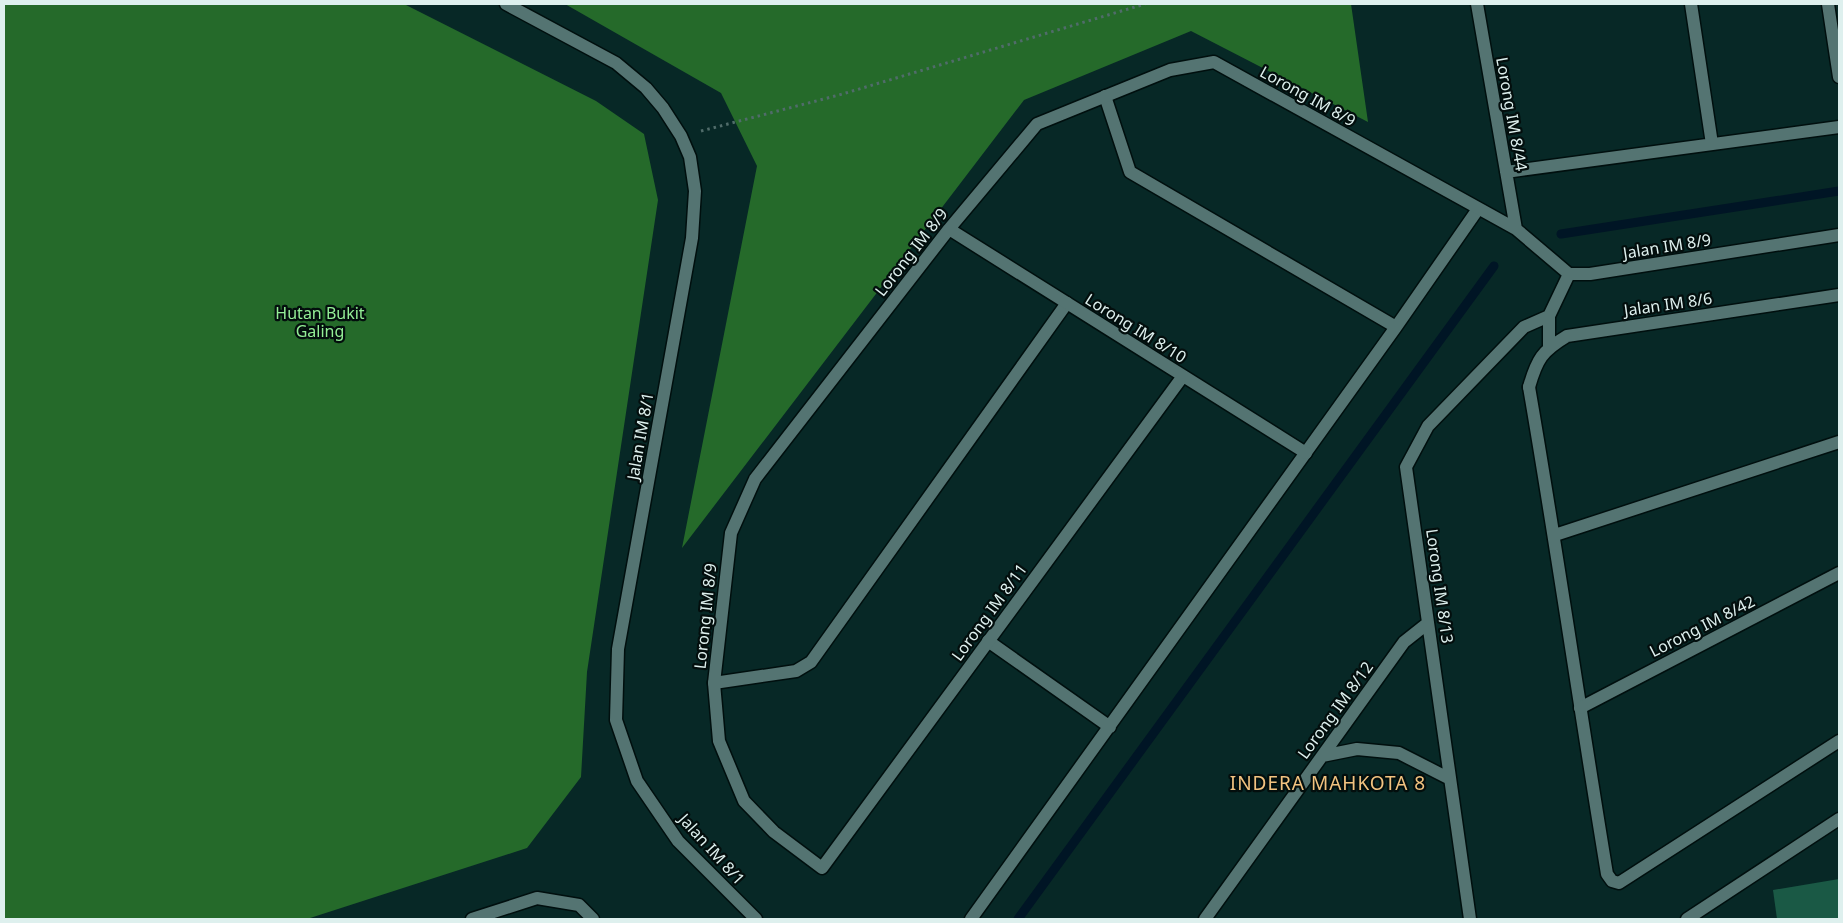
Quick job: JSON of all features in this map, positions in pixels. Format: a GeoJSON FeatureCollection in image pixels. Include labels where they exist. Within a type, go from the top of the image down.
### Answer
{"type":"FeatureCollection","features":[{"type":"Feature","properties":{"kind":"street","name":"Jalan IM 8/1"},"geometry":{"type":"LineString","coordinates":[[506,4],[616,63],[646,88],[663,108],[690,157],[695,191],[692,238],[618,649],[616,720],[637,781],[678,841],[756,919]]}},
{"type":"Feature","properties":{"kind":"street","name":"Lorong IM 8/44"},"geometry":{"type":"LineString","coordinates":[[1477,4],[1516,229]]}},
{"type":"Feature","properties":{"kind":"street"},"geometry":{"type":"LineString","coordinates":[[1691,4],[1712,144]]}},
{"type":"Feature","properties":{"kind":"street"},"geometry":{"type":"LineString","coordinates":[[1828,4],[1839,77]]}},
{"type":"Feature","properties":{"kind":"street","name":"Lorong IM 8/9"},"geometry":{"type":"LineString","coordinates":[[822,868],[774,832],[744,800],[720,741],[714,683],[730,533],[755,479],[949,229],[1037,124],[1170,70],[1214,62],[1516,229]]}},
{"type":"Feature","properties":{"kind":"street"},"geometry":{"type":"LineString","coordinates":[[1105,96],[1130,172],[1396,327]]}},
{"type":"Feature","properties":{"kind":"street"},"geometry":{"type":"LineString","coordinates":[[1506,172],[1839,127]]}},
{"type":"Feature","properties":{"kind":"street"},"geometry":{"type":"LineString","coordinates":[[972,919],[1396,327],[1478,209]]}},
{"type":"Feature","properties":{"kind":"street","name":"Lorong IM 8/10"},"geometry":{"type":"LineString","coordinates":[[949,229],[1306,453]]}},
{"type":"Feature","properties":{"kind":"street"},"geometry":{"type":"LineString","coordinates":[[1516,229],[1569,274],[1549,316],[1549,346]]}},
{"type":"Feature","properties":{"kind":"street","name":"Jalan IM 8/9"},"geometry":{"type":"LineString","coordinates":[[1569,274],[1590,274],[1839,235]]}},
{"type":"Feature","properties":{"kind":"street","name":"Jalan IM 8/6"},"geometry":{"type":"LineString","coordinates":[[1555,535],[1529,386],[1535,366],[1549,346],[1567,336],[1839,295]]}},
{"type":"Feature","properties":{"kind":"street"},"geometry":{"type":"LineString","coordinates":[[714,683],[796,671],[811,662],[1067,303]]}},
{"type":"Feature","properties":{"kind":"street","name":"Lorong IM 8/13"},"geometry":{"type":"LineString","coordinates":[[1470,919],[1406,467],[1428,426],[1524,327],[1549,316]]}},
{"type":"Feature","properties":{"kind":"street","name":"Lorong IM 8/11"},"geometry":{"type":"LineString","coordinates":[[822,868],[1183,376]]}},
{"type":"Feature","properties":{"kind":"street"},"geometry":{"type":"LineString","coordinates":[[1839,442],[1555,535],[1580,708],[1607,874],[1612,882],[1619,883],[1839,741]]}},
{"type":"Feature","properties":{"kind":"street","name":"Lorong IM 8/42"},"geometry":{"type":"LineString","coordinates":[[1580,708],[1839,573]]}},
{"type":"Feature","properties":{"kind":"street","name":"Lorong IM 8/12"},"geometry":{"type":"LineString","coordinates":[[1205,919],[1404,642],[1428,623]]}},
{"type":"Feature","properties":{"kind":"street"},"geometry":{"type":"LineString","coordinates":[[988,641],[1110,727]]}},
{"type":"Feature","properties":{"kind":"street"},"geometry":{"type":"LineString","coordinates":[[1322,756],[1357,749],[1399,753],[1450,779]]}},
{"type":"Feature","properties":{"kind":"street"},"geometry":{"type":"LineString","coordinates":[[1688,919],[1839,819]]}},
{"type":"Feature","properties":{"kind":"street"},"geometry":{"type":"LineString","coordinates":[[472,919],[537,898],[579,905],[593,919]]}},
{"type":"Feature","properties":{"kind":"path"},"geometry":{"type":"LineString","coordinates":[[680,136],[839,95],[1145,4]]}},
{"type":"Feature","properties":{"kind":"green space","name":"Hutan Bukit Galing"},"geometry":{"type":"Polygon","coordinates":[[[4,4],[404,4],[596,101],[644,134],[658,200],[587,672],[581,777],[527,848],[307,919],[4,919],[4,4]]]}},
{"type":"Feature","properties":{"kind":"green space"},"geometry":{"type":"Polygon","coordinates":[[[565,4],[1351,4],[1368,122],[1191,31],[1024,100],[682,548],[757,166],[721,93],[565,4]]]}},
{"type":"Feature","properties":{"kind":"building"},"geometry":{"type":"Polygon","coordinates":[[[1839,879],[1839,919],[1777,919],[1773,890],[1839,879]]]}},
{"type":"Feature","properties":{"kind":"waterway"},"geometry":{"type":"LineString","coordinates":[[1561,234],[1839,191]]}},
{"type":"Feature","properties":{"kind":"waterway"},"geometry":{"type":"LineString","coordinates":[[1018,919],[1494,266]]}},
{"type":"Feature","properties":{"kind":"district","name":"INDERA MAHKOTA 8"},"geometry":{"type":"Point","coordinates":[1328,783]}}]}
